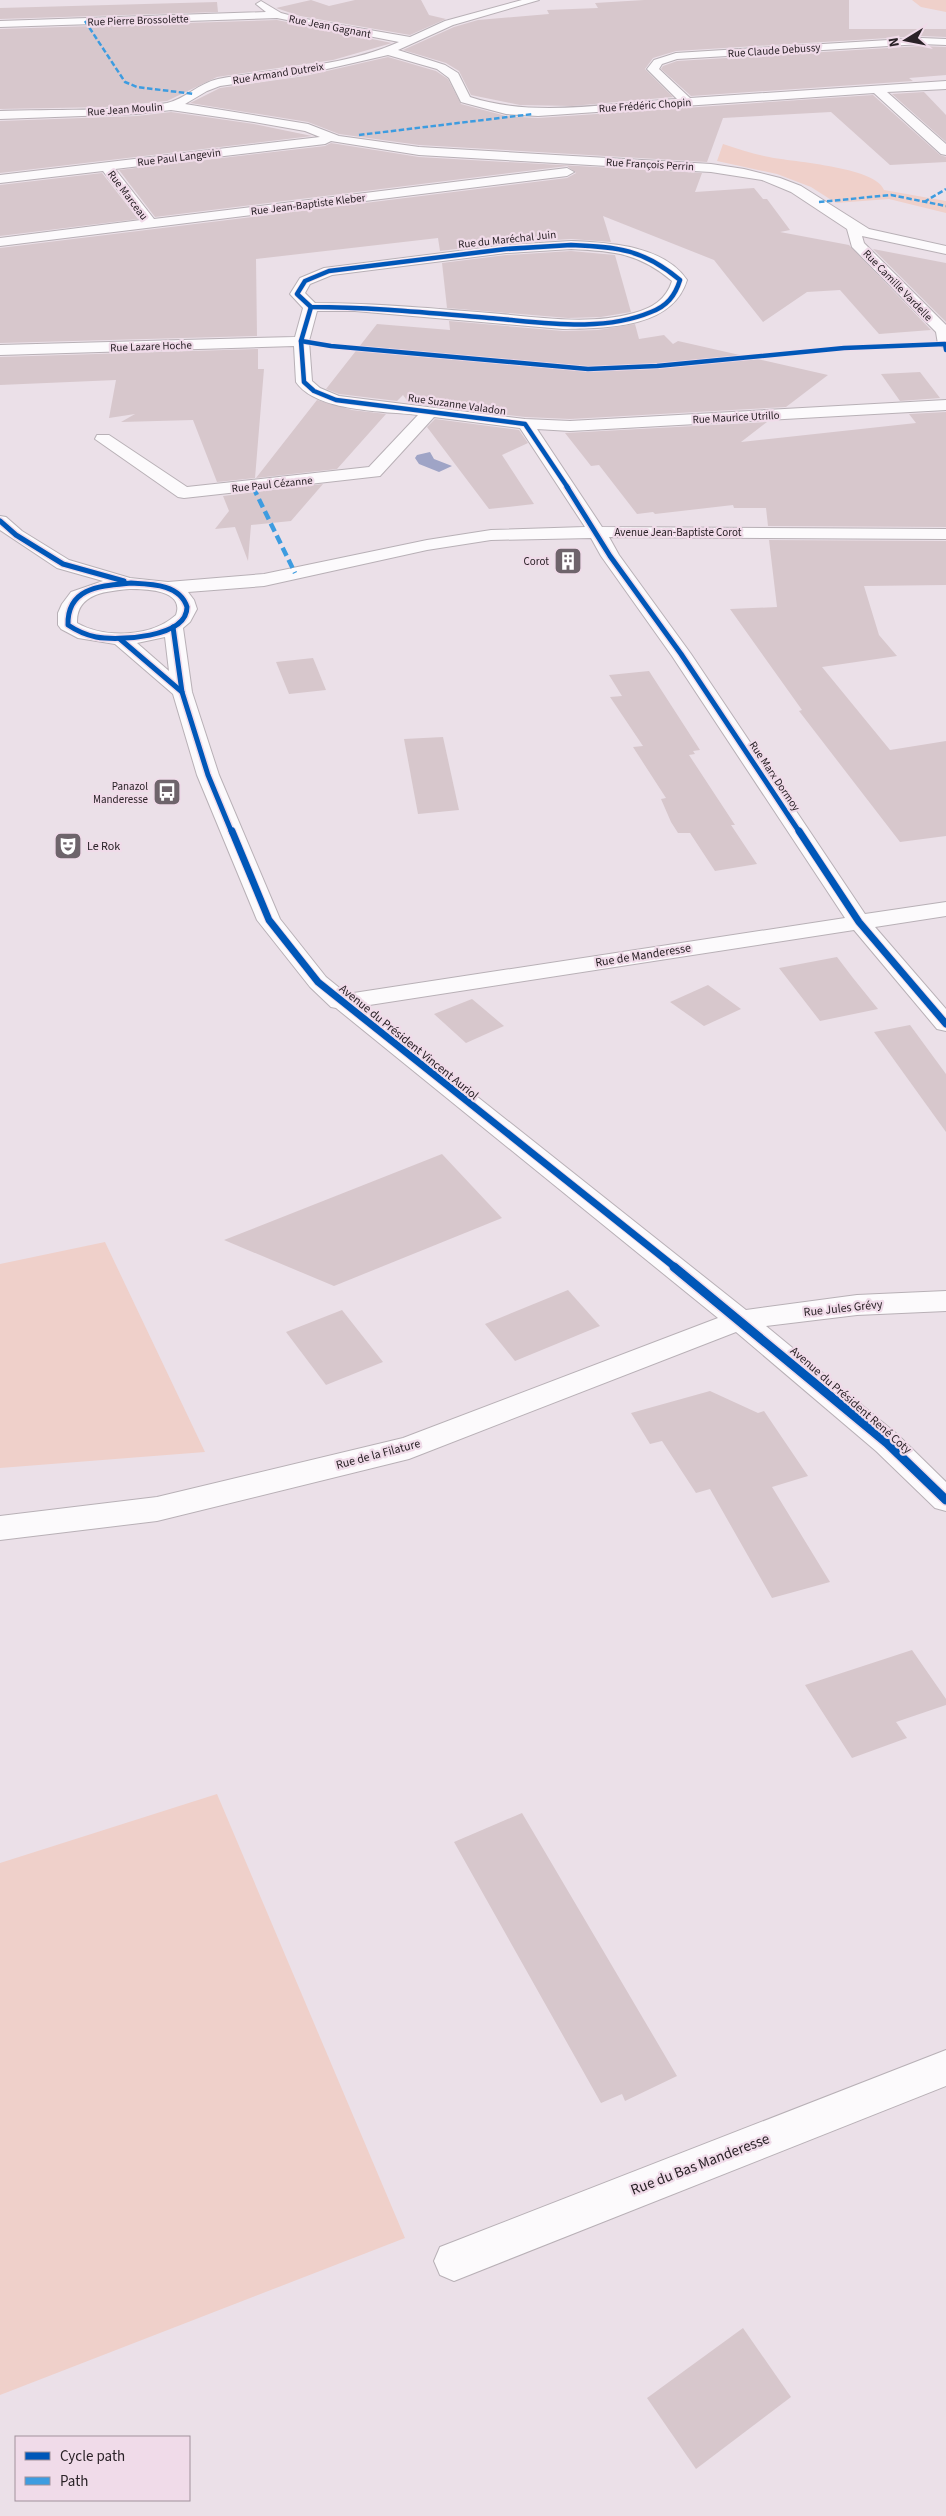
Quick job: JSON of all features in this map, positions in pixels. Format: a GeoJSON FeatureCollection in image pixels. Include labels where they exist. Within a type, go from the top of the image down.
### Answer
{"type":"FeatureCollection","features":[{"type":"Feature","properties":{"kind":"street","name":"Rue Jean Gagnant"},"geometry":{"type":"LineString","coordinates":[[256,0],[277,15],[409,40]]}},
{"type":"Feature","properties":{"kind":"street"},"geometry":{"type":"LineString","coordinates":[[388,51],[409,40],[483,12],[534,0]]}},
{"type":"Feature","properties":{"kind":"street"},"geometry":{"type":"LineString","coordinates":[[465,6],[483,12]]}},
{"type":"Feature","properties":{"kind":"street","name":"Rue Pierre Brossolette"},"geometry":{"type":"LineString","coordinates":[[0,24],[277,15]]}},
{"type":"Feature","properties":{"kind":"street","name":"Rue Claude Debussy"},"geometry":{"type":"LineString","coordinates":[[687,102],[653,68],[658,62],[676,56],[920,41],[946,42]]}},
{"type":"Feature","properties":{"kind":"street","name":"Rue Frédéric Chopin"},"geometry":{"type":"LineString","coordinates":[[388,51],[441,66],[454,76],[465,99],[486,106],[534,114],[946,85]]}},
{"type":"Feature","properties":{"kind":"street","name":"Rue Armand Dutreix"},"geometry":{"type":"LineString","coordinates":[[171,106],[185,100],[202,88],[218,83],[305,70],[388,51]]}},
{"type":"Feature","properties":{"kind":"street"},"geometry":{"type":"LineString","coordinates":[[901,88],[946,97]]}},
{"type":"Feature","properties":{"kind":"street"},"geometry":{"type":"LineString","coordinates":[[877,90],[946,151]]}},
{"type":"Feature","properties":{"kind":"street","name":"Rue Jean Moulin"},"geometry":{"type":"LineString","coordinates":[[0,115],[137,110],[171,106],[308,128],[337,139]]}},
{"type":"Feature","properties":{"kind":"street","name":"Rue Paul Langevin"},"geometry":{"type":"LineString","coordinates":[[0,179],[359,135]]}},
{"type":"Feature","properties":{"kind":"street","name":"Rue François Perrin"},"geometry":{"type":"LineString","coordinates":[[337,139],[418,151],[711,168],[759,176],[795,188],[853,226],[864,231],[946,250]]}},
{"type":"Feature","properties":{"kind":"street","name":"Rue Jean-Baptiste Kleber"},"geometry":{"type":"LineString","coordinates":[[0,242],[577,171],[616,163]]}},
{"type":"Feature","properties":{"kind":"street","name":"Rue Marceau"},"geometry":{"type":"LineString","coordinates":[[106,166],[150,223]]}},
{"type":"Feature","properties":{"kind":"street","name":"Rue Camille Vardelle"},"geometry":{"type":"LineString","coordinates":[[853,226],[857,244],[943,331],[945,344]]}},
{"type":"Feature","properties":{"kind":"street","name":"Rue du Maréchal Juin"},"geometry":{"type":"LineString","coordinates":[[577,244],[611,248],[643,255],[670,268],[680,280],[673,298],[659,309],[596,324],[563,324],[355,308],[311,307],[297,294],[305,281],[329,271],[533,245],[577,244]]}},
{"type":"Feature","properties":{"kind":"street"},"geometry":{"type":"LineString","coordinates":[[301,341],[311,307]]}},
{"type":"Feature","properties":{"kind":"street","name":"Rue Lazare Hoche"},"geometry":{"type":"LineString","coordinates":[[0,350],[301,341]]}},
{"type":"Feature","properties":{"kind":"street","name":"Rue Suzanne Valadon"},"geometry":{"type":"LineString","coordinates":[[301,341],[304,382],[314,391],[336,400],[525,424]]}},
{"type":"Feature","properties":{"kind":"street","name":"Rue Maurice Utrillo"},"geometry":{"type":"LineString","coordinates":[[525,424],[570,426],[946,406]]}},
{"type":"Feature","properties":{"kind":"street","name":"Rue Paul Cézanne"},"geometry":{"type":"LineString","coordinates":[[103,439],[184,493],[374,472],[431,411]]}},
{"type":"Feature","properties":{"kind":"street"},"geometry":{"type":"LineString","coordinates":[[525,424],[597,532]]}},
{"type":"Feature","properties":{"kind":"street"},"geometry":{"type":"LineString","coordinates":[[0,521],[16,535],[63,564],[131,583],[166,588],[187,602],[201,605]]}},
{"type":"Feature","properties":{"kind":"street","name":"Avenue Jean-Baptiste Corot"},"geometry":{"type":"LineString","coordinates":[[166,588],[264,580],[427,545],[491,535],[597,532],[946,534]]}},
{"type":"Feature","properties":{"kind":"street","name":"Rue Marx Dormoy"},"geometry":{"type":"LineString","coordinates":[[597,532],[610,556],[681,654],[859,922],[946,1024]]}},
{"type":"Feature","properties":{"kind":"street"},"geometry":{"type":"LineString","coordinates":[[63,564],[71,602]]}},
{"type":"Feature","properties":{"kind":"street","name":"Avenue Jean-Baptiste Corot"},"geometry":{"type":"LineString","coordinates":[[201,605],[264,580]]}},
{"type":"Feature","properties":{"kind":"street"},"geometry":{"type":"LineString","coordinates":[[131,583],[95,589],[81,595],[71,602],[66,611],[68,625],[85,634],[120,639],[158,634],[173,627],[201,605]]}},
{"type":"Feature","properties":{"kind":"street","name":"Avenue du Président Vincent Auriol"},"geometry":{"type":"LineString","coordinates":[[173,627],[182,692],[208,775],[269,920],[318,982],[340,1002],[740,1320]]}},
{"type":"Feature","properties":{"kind":"street"},"geometry":{"type":"LineString","coordinates":[[120,639],[182,692]]}},
{"type":"Feature","properties":{"kind":"street","name":"Rue de Manderesse"},"geometry":{"type":"LineString","coordinates":[[340,1002],[946,909]]}},
{"type":"Feature","properties":{"kind":"street","name":"Rue Jules Grévy"},"geometry":{"type":"LineString","coordinates":[[740,1320],[857,1305],[946,1301]]}},
{"type":"Feature","properties":{"kind":"street","name":"Avenue du Président René Coty"},"geometry":{"type":"LineString","coordinates":[[740,1320],[887,1443],[946,1500]]}},
{"type":"Feature","properties":{"kind":"street","name":"Rue de la Filature"},"geometry":{"type":"LineString","coordinates":[[0,1528],[158,1509],[408,1448],[740,1320]]}},
{"type":"Feature","properties":{"kind":"street","name":"Rue du Bas Manderesse"},"geometry":{"type":"LineString","coordinates":[[454,2261],[946,2068]]}},
{"type":"Feature","properties":{"kind":"shaded area"},"geometry":{"type":"Polygon","coordinates":[[[912,0],[946,0],[946,12],[921,7],[912,0]]]}},
{"type":"Feature","properties":{"kind":"shaded area"},"geometry":{"type":"Polygon","coordinates":[[[723,144],[764,156],[849,170],[878,182],[884,190],[946,201],[946,213],[889,199],[836,203],[811,187],[777,174],[717,161],[723,144]]]}},
{"type":"Feature","properties":{"kind":"shaded area"},"geometry":{"type":"Polygon","coordinates":[[[105,1242],[205,1452],[0,1468],[0,1264],[105,1242]]]}},
{"type":"Feature","properties":{"kind":"shaded area"},"geometry":{"type":"Polygon","coordinates":[[[217,1794],[405,2238],[0,2395],[0,1863],[217,1794]]]}},
{"type":"Feature","properties":{"kind":"water"},"geometry":{"type":"Polygon","coordinates":[[[430,452],[434,459],[452,466],[439,472],[419,464],[415,458],[417,455],[430,452]]]}},
{"type":"Feature","properties":{"kind":"building"},"geometry":{"type":"Polygon","coordinates":[[[311,0],[329,6],[355,0],[421,0],[429,15],[446,19],[410,35],[300,16],[276,8],[311,0]]]}},
{"type":"Feature","properties":{"kind":"building"},"geometry":{"type":"Polygon","coordinates":[[[644,0],[849,0],[849,29],[946,29],[946,37],[921,36],[676,51],[653,58],[645,69],[673,97],[572,106],[520,105],[471,95],[459,71],[446,63],[403,50],[454,27],[478,20],[549,14],[547,10],[598,8],[595,3],[644,0]]]}},
{"type":"Feature","properties":{"kind":"building"},"geometry":{"type":"Polygon","coordinates":[[[217,2],[218,12],[0,19],[0,8],[217,2]]]}},
{"type":"Feature","properties":{"kind":"building"},"geometry":{"type":"Polygon","coordinates":[[[277,20],[392,43],[333,60],[217,77],[167,101],[105,107],[0,109],[0,29],[277,20]]]}},
{"type":"Feature","properties":{"kind":"building"},"geometry":{"type":"Polygon","coordinates":[[[921,46],[946,47],[946,75],[909,78],[913,81],[691,96],[661,69],[663,66],[677,61],[921,46]]]}},
{"type":"Feature","properties":{"kind":"building"},"geometry":{"type":"Polygon","coordinates":[[[388,57],[436,71],[448,79],[461,104],[506,116],[538,118],[873,95],[940,155],[946,157],[946,162],[890,165],[831,112],[723,118],[707,162],[419,145],[339,134],[308,122],[190,103],[220,88],[305,76],[388,57]]]}},
{"type":"Feature","properties":{"kind":"building"},"geometry":{"type":"Polygon","coordinates":[[[924,92],[946,115],[946,142],[892,94],[924,92]]]}},
{"type":"Feature","properties":{"kind":"building"},"geometry":{"type":"Polygon","coordinates":[[[171,112],[254,124],[312,136],[0,173],[0,121],[137,116],[171,112]]]}},
{"type":"Feature","properties":{"kind":"building"},"geometry":{"type":"Polygon","coordinates":[[[331,143],[419,157],[702,173],[695,192],[754,188],[763,199],[767,199],[790,230],[780,232],[849,245],[931,330],[879,334],[840,290],[807,292],[763,322],[714,260],[603,216],[611,242],[571,239],[506,243],[440,251],[438,238],[256,259],[257,336],[0,343],[0,248],[567,178],[576,173],[567,166],[155,217],[119,170],[325,146],[331,143]]]}},
{"type":"Feature","properties":{"kind":"building"},"geometry":{"type":"Polygon","coordinates":[[[102,173],[138,219],[0,236],[0,185],[102,173]]]}},
{"type":"Feature","properties":{"kind":"building"},"geometry":{"type":"Polygon","coordinates":[[[873,249],[946,263],[946,322],[873,249]]]}},
{"type":"Feature","properties":{"kind":"building"},"geometry":{"type":"Polygon","coordinates":[[[571,251],[615,255],[631,312],[601,317],[568,318],[447,308],[442,263],[506,255],[571,251]]]}},
{"type":"Feature","properties":{"kind":"building"},"geometry":{"type":"Polygon","coordinates":[[[449,321],[563,331],[598,330],[635,324],[639,339],[664,335],[673,344],[678,341],[828,375],[786,407],[570,419],[525,417],[409,403],[403,395],[397,401],[339,394],[326,389],[377,324],[450,330],[449,321]]]}},
{"type":"Feature","properties":{"kind":"building"},"geometry":{"type":"Polygon","coordinates":[[[258,349],[258,369],[264,369],[255,478],[217,482],[193,420],[121,422],[135,414],[109,418],[116,380],[0,385],[0,357],[258,349]]]}},
{"type":"Feature","properties":{"kind":"building"},"geometry":{"type":"Polygon","coordinates":[[[920,372],[940,398],[900,401],[881,374],[920,372]]]}},
{"type":"Feature","properties":{"kind":"building"},"geometry":{"type":"Polygon","coordinates":[[[317,400],[352,410],[386,414],[337,469],[256,478],[317,400]]]}},
{"type":"Feature","properties":{"kind":"building"},"geometry":{"type":"Polygon","coordinates":[[[946,412],[946,527],[768,526],[766,508],[734,508],[733,505],[655,514],[653,512],[637,514],[599,465],[591,466],[565,433],[767,422],[741,442],[916,423],[909,414],[946,412]]]}},
{"type":"Feature","properties":{"kind":"building"},"geometry":{"type":"Polygon","coordinates":[[[435,419],[519,430],[528,443],[502,455],[534,504],[489,509],[427,427],[435,419]]]}},
{"type":"Feature","properties":{"kind":"building"},"geometry":{"type":"Polygon","coordinates":[[[323,484],[291,521],[251,525],[248,561],[235,527],[215,529],[229,511],[223,496],[323,484]]]}},
{"type":"Feature","properties":{"kind":"building"},"geometry":{"type":"Polygon","coordinates":[[[769,540],[946,541],[946,585],[864,586],[879,635],[897,656],[822,667],[890,750],[946,741],[946,836],[900,842],[799,711],[802,710],[730,609],[777,607],[769,540]]]}},
{"type":"Feature","properties":{"kind":"building"},"geometry":{"type":"Polygon","coordinates":[[[313,658],[326,690],[289,694],[276,662],[313,658]]]}},
{"type":"Feature","properties":{"kind":"building"},"geometry":{"type":"Polygon","coordinates":[[[649,671],[700,750],[693,751],[695,754],[689,755],[735,825],[731,825],[757,864],[715,871],[690,833],[678,833],[671,822],[661,799],[666,798],[633,747],[643,746],[610,697],[622,696],[609,675],[649,671]]]}},
{"type":"Feature","properties":{"kind":"building"},"geometry":{"type":"Polygon","coordinates":[[[443,737],[459,810],[418,814],[404,739],[443,737]]]}},
{"type":"Feature","properties":{"kind":"building"},"geometry":{"type":"Polygon","coordinates":[[[837,957],[878,1009],[820,1021],[779,968],[837,957]]]}},
{"type":"Feature","properties":{"kind":"building"},"geometry":{"type":"Polygon","coordinates":[[[708,985],[741,1009],[704,1026],[670,1002],[708,985]]]}},
{"type":"Feature","properties":{"kind":"building"},"geometry":{"type":"Polygon","coordinates":[[[472,999],[504,1026],[466,1043],[434,1014],[472,999]]]}},
{"type":"Feature","properties":{"kind":"building"},"geometry":{"type":"Polygon","coordinates":[[[910,1025],[946,1074],[946,1132],[874,1032],[910,1025]]]}},
{"type":"Feature","properties":{"kind":"building"},"geometry":{"type":"Polygon","coordinates":[[[442,1154],[502,1218],[334,1286],[224,1240],[442,1154]]]}},
{"type":"Feature","properties":{"kind":"building"},"geometry":{"type":"Polygon","coordinates":[[[568,1290],[600,1326],[515,1361],[485,1324],[568,1290]]]}},
{"type":"Feature","properties":{"kind":"building"},"geometry":{"type":"Polygon","coordinates":[[[342,1310],[383,1362],[326,1385],[286,1332],[342,1310]]]}},
{"type":"Feature","properties":{"kind":"building"},"geometry":{"type":"Polygon","coordinates":[[[710,1391],[758,1413],[764,1411],[808,1476],[772,1487],[830,1582],[772,1598],[710,1489],[696,1493],[662,1441],[650,1444],[631,1413],[710,1391]]]}},
{"type":"Feature","properties":{"kind":"building"},"geometry":{"type":"Polygon","coordinates":[[[912,1650],[946,1699],[946,1705],[896,1722],[907,1738],[852,1758],[805,1685],[912,1650]]]}},
{"type":"Feature","properties":{"kind":"building"},"geometry":{"type":"Polygon","coordinates":[[[522,1813],[677,2076],[625,2101],[622,2094],[601,2103],[454,1842],[522,1813]]]}},
{"type":"Feature","properties":{"kind":"building"},"geometry":{"type":"Polygon","coordinates":[[[743,2328],[791,2397],[696,2469],[647,2398],[743,2328]]]}},
{"type":"Feature","properties":{"kind":"marked path"},"geometry":{"type":"LineString","coordinates":[[85,21],[125,82],[137,87],[194,94]]}},
{"type":"Feature","properties":{"kind":"marked path"},"geometry":{"type":"LineString","coordinates":[[359,135],[533,114]]}},
{"type":"Feature","properties":{"kind":"marked path"},"geometry":{"type":"LineString","coordinates":[[924,202],[946,189]]}},
{"type":"Feature","properties":{"kind":"marked path"},"geometry":{"type":"LineString","coordinates":[[819,202],[891,195],[946,206]]}},
{"type":"Feature","properties":{"kind":"marked path"},"geometry":{"type":"LineString","coordinates":[[253,486],[295,573]]}},
{"type":"Feature","properties":{"kind":"cycle path"},"geometry":{"type":"LineString","coordinates":[[311,307],[297,294],[305,281],[329,271],[538,246],[604,247],[634,252],[659,263],[680,280],[676,292],[663,306],[637,317],[605,322],[563,324],[355,307],[311,307],[301,341],[304,382],[314,391],[336,400],[525,424],[597,532],[610,556],[681,654],[859,922],[946,1024]]}},
{"type":"Feature","properties":{"kind":"cycle path"},"geometry":{"type":"LineString","coordinates":[[301,341],[331,346],[588,369],[657,366],[844,348],[945,344],[946,350]]}},
{"type":"Feature","properties":{"kind":"cycle path"},"geometry":{"type":"LineString","coordinates":[[0,521],[16,535],[63,564],[124,581]]}},
{"type":"Feature","properties":{"kind":"cycle path"},"geometry":{"type":"LineString","coordinates":[[131,583],[165,587],[180,594],[185,600],[187,607],[185,616],[181,621],[161,632],[135,638],[95,637],[68,625],[68,613],[71,604],[78,596],[87,591],[109,585],[131,583]]}},
{"type":"Feature","properties":{"kind":"cycle path"},"geometry":{"type":"LineString","coordinates":[[173,627],[182,692],[208,775],[269,920],[318,982],[740,1320],[887,1443],[946,1500]]}},
{"type":"Feature","properties":{"kind":"cycle path"},"geometry":{"type":"LineString","coordinates":[[120,639],[182,692]]}},
{"type":"Feature","properties":{"kind":"place","name":"Corot"},"geometry":{"type":"Point","coordinates":[568,561]}},
{"type":"Feature","properties":{"kind":"place","name":"Panazol Manderesse"},"geometry":{"type":"Point","coordinates":[167,792]}},
{"type":"Feature","properties":{"kind":"place","name":"Le Rok"},"geometry":{"type":"Point","coordinates":[68,846]}}]}
